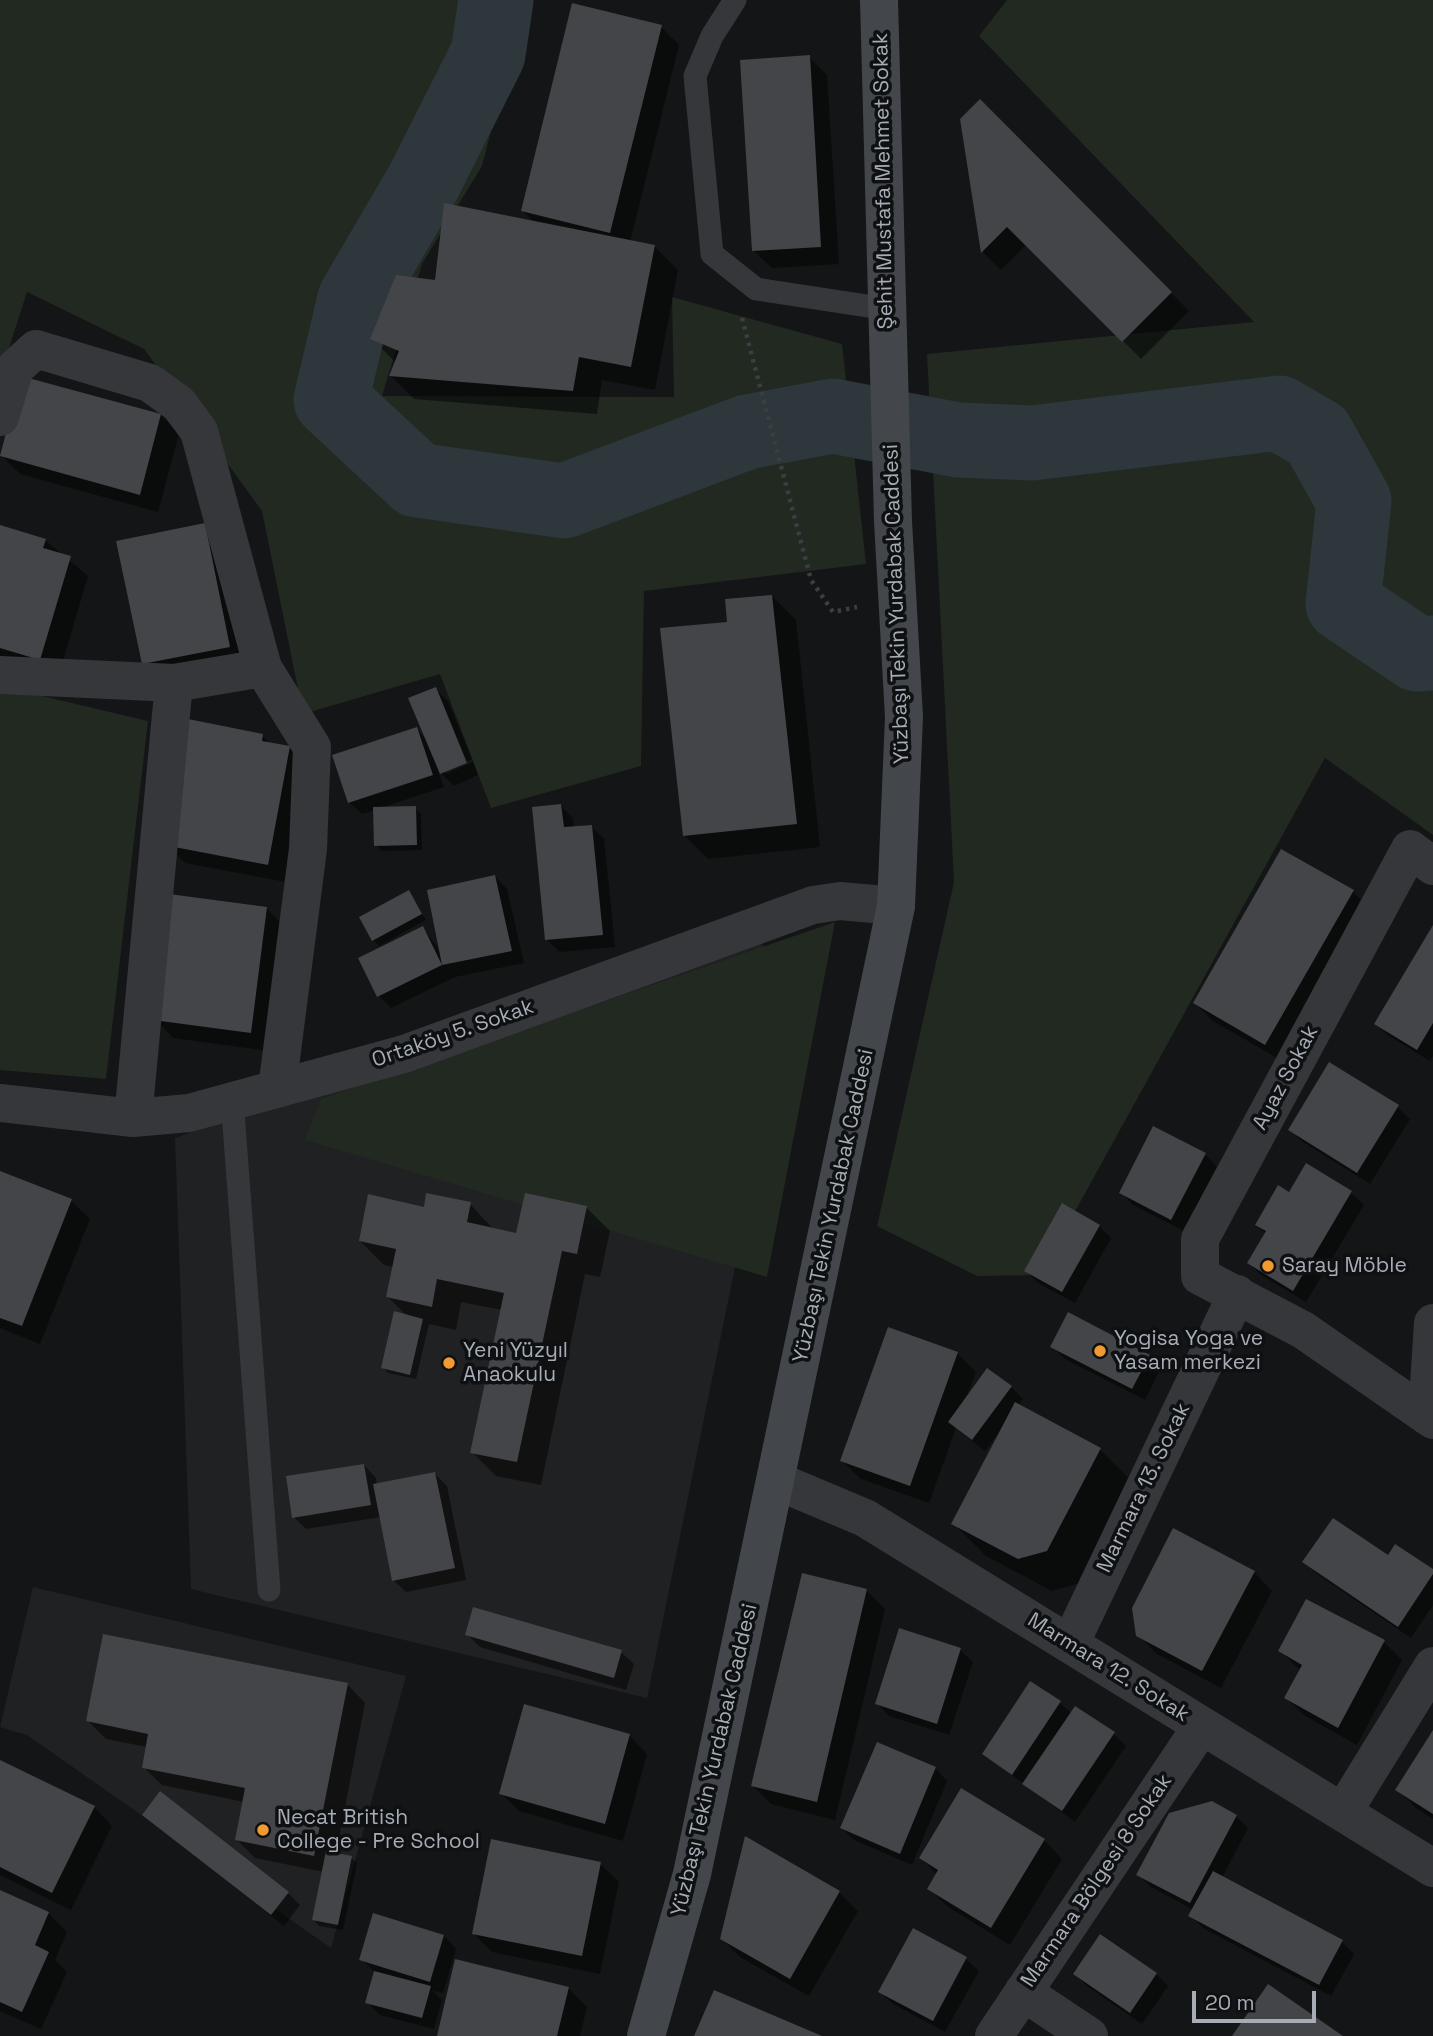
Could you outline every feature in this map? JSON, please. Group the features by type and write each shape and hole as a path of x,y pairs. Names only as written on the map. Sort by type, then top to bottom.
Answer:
{"main road":[{"name":"Şehit Mustafa Mehmet Sokak","path":"879,0 888,362"},
{"name":"Yüzbaşı Tekin Yurdabak Caddesi","path":"646,2036 692,1874 896,905 904,717 893,521 888,362"}],"street":[{"path":"0,417 15,368 36,349 150,383 179,404 199,431 263,668 312,747 308,849 277,1089"},
{"path":"0,675 174,683 263,668"},
{"path":"133,1118 174,683"},
{"name":"Ayaz Sokak","path":"1237,1294 1200,1276 1200,1239 1421,857"},
{"name":"Ortaköy 5. Sokak","path":"0,1103 133,1118 189,1113 232,1099 404,1054 813,905 840,901 896,905"},
{"path":"1237,1294 1303,1330 1430,1418"},
{"name":"Marmara 13. Sokak","path":"1070,1644 1237,1294"},
{"path":"1430,1418 1433,1323"},
{"name":"Marmara 12. Sokak","path":"776,1481 865,1518 1433,1868"},
{"path":"1343,1812 1433,1666"},
{"name":"Marmara Bölgesi 8 Sokak","path":"994,2036 1201,1727"},
{"path":"1023,1992 1088,2036"}],"lane":[{"path":"735,0 712,36 695,76 712,254 756,289 887,309"},
{"path":"232,1099 269,1590"}],"path":[{"path":"741,314 811,580 833,612 898,599"}],"shaded area":[{"path":"0,0 521,0 520,17 482,166 422,264 382,396 674,397 672,297 842,344 866,564 644,591 641,766 491,808 440,674 303,714 262,511 144,349 27,292 0,376"},
{"path":"1007,0 1433,0 1433,835 1325,758 1040,1275 977,1276 877,1226 954,882 927,354 1254,322 979,36"},
{"path":"0,686 148,721 106,1079 0,1070"},
{"path":"835,922 767,1277 305,1140 321,1099"},
{"name":"Yeni Yüzyıl Anaokulu","path":"750,934 795,973 647,1698 191,1589 175,1138"},
{"name":"Necat British College - Pre School","path":"33,1587 406,1676 331,1948 27,1735 0,1727"}],"building":[{"path":"572,3 662,25 610,233 521,211"},
{"path":"810,55 821,247 752,251 740,60"},
{"path":"980,99 1172,292 1122,342 1007,227 981,253 960,119"},
{"path":"444,203 655,245 631,367 579,357 573,391 389,376 399,351 370,339 396,275 435,280"},
{"path":"21,376 161,414 140,495 0,456"},
{"path":"205,523 230,647 142,664 116,541"},
{"path":"0,525 46,539 43,548 71,556 40,660 0,648"},
{"path":"772,595 797,824 683,836 660,628 727,622 725,599"},
{"path":"436,687 467,763 440,774 408,698"},
{"path":"188,719 263,734 262,741 290,746 268,865 164,845"},
{"path":"417,727 433,775 348,803 332,755"},
{"path":"561,804 564,827 592,825 603,935 545,940 532,807"},
{"path":"416,806 417,845 374,846 373,807"},
{"path":"1281,849 1354,890 1265,1045 1193,1003"},
{"path":"495,875 512,951 442,965 427,890"},
{"path":"409,890 422,914 372,941 359,917"},
{"path":"169,894 267,907 251,1033 153,1020"},
{"path":"1433,925 1433,1023 1417,1050 1374,1024"},
{"path":"423,926 442,965 377,997 358,958"},
{"path":"1329,1062 1399,1105 1357,1173 1288,1130"},
{"path":"1153,1126 1206,1153 1171,1220 1119,1193"},
{"path":"1306,1163 1352,1191 1293,1291 1247,1263 1266,1231 1255,1225 1278,1185 1289,1192"},
{"path":"0,1171 72,1199 22,1326 0,1318"},
{"path":"426,1193 471,1202 467,1222 516,1233 525,1193 587,1206 577,1254 562,1251 517,1462 470,1453 504,1293 437,1279 432,1307 386,1297 396,1249 359,1241 368,1194 424,1207"},
{"path":"1062,1203 1100,1225 1062,1292 1024,1271"},
{"path":"394,1311 423,1319 410,1375 381,1368"},
{"name":"Yogisa Yoga ve Yasam merkezi","path":"1068,1312 1150,1355 1132,1389 1050,1347"},
{"path":"888,1327 958,1352 910,1486 840,1461"},
{"path":"987,1368 1012,1386 972,1440 948,1422"},
{"path":"1015,1402 1101,1448 1047,1551 1018,1559 951,1524"},
{"path":"364,1464 371,1505 292,1518 286,1476"},
{"path":"435,1472 455,1568 392,1581 373,1484"},
{"path":"1333,1518 1388,1555 1395,1544 1433,1569 1433,1574 1398,1627 1302,1562"},
{"path":"1173,1528 1255,1571 1202,1671 1136,1636 1132,1608"},
{"path":"802,1573 867,1589 817,1802 751,1786"},
{"path":"1306,1599 1385,1640 1338,1728 1284,1698 1302,1665 1278,1651"},
{"path":"473,1607 622,1650 614,1678 465,1635"},
{"path":"899,1628 961,1648 937,1724 875,1704"},
{"path":"103,1634 348,1683 314,1856 235,1840 245,1788 142,1768 148,1734 86,1721"},
{"path":"1030,1681 1061,1701 1012,1775 982,1754"},
{"path":"524,1704 630,1734 605,1824 499,1794"},
{"path":"1075,1706 1115,1732 1062,1811 1022,1784"},
{"path":"1433,1730 1433,1814 1395,1790"},
{"path":"877,1742 936,1767 900,1854 840,1828"},
{"path":"0,1760 95,1806 52,1893 0,1867"},
{"path":"961,1788 1045,1839 991,1928 927,1889 938,1870 919,1858"},
{"path":"160,1791 289,1892 271,1915 142,1815"},
{"path":"1212,1801 1237,1815 1190,1903 1136,1875 1169,1813"},
{"path":"745,1836 840,1891 790,1979 720,1939"},
{"path":"491,1839 601,1862 582,1956 472,1934"},
{"path":"326,1851 352,1856 338,1925 312,1920"},
{"path":"1213,1871 1343,1940 1319,1985 1188,1916"},
{"path":"0,1890 49,1912 35,1945 49,1952 22,2012 0,2002"},
{"path":"373,1913 444,1935 430,1982 359,1960"},
{"path":"913,1928 967,1957 933,2021 878,1992"},
{"path":"1100,1934 1157,1973 1130,2013 1073,1974"},
{"path":"455,1959 569,1987 557,2036 437,2036"},
{"path":"374,1971 431,1986 422,2018 365,2003"},
{"path":"1268,1984 1343,2036 1232,2036"},
{"path":"714,1990 822,2036 694,2036"}],"waterway":[{"path":"496,0 488,54 424,181 355,299 331,400 417,480 564,501 747,432 833,416 958,440 1032,443 1279,413 1317,435 1354,501 1343,604 1417,654 1433,653"}],"place":[{"name":"Saray Möble","path":"1268,1266"},
{"name":"Yogisa Yoga ve Yasam merkezi","path":"1100,1351"},
{"name":"Yeni Yüzyıl Anaokulu","path":"449,1363"},
{"name":"Necat British College - Pre School","path":"263,1830"}]}
